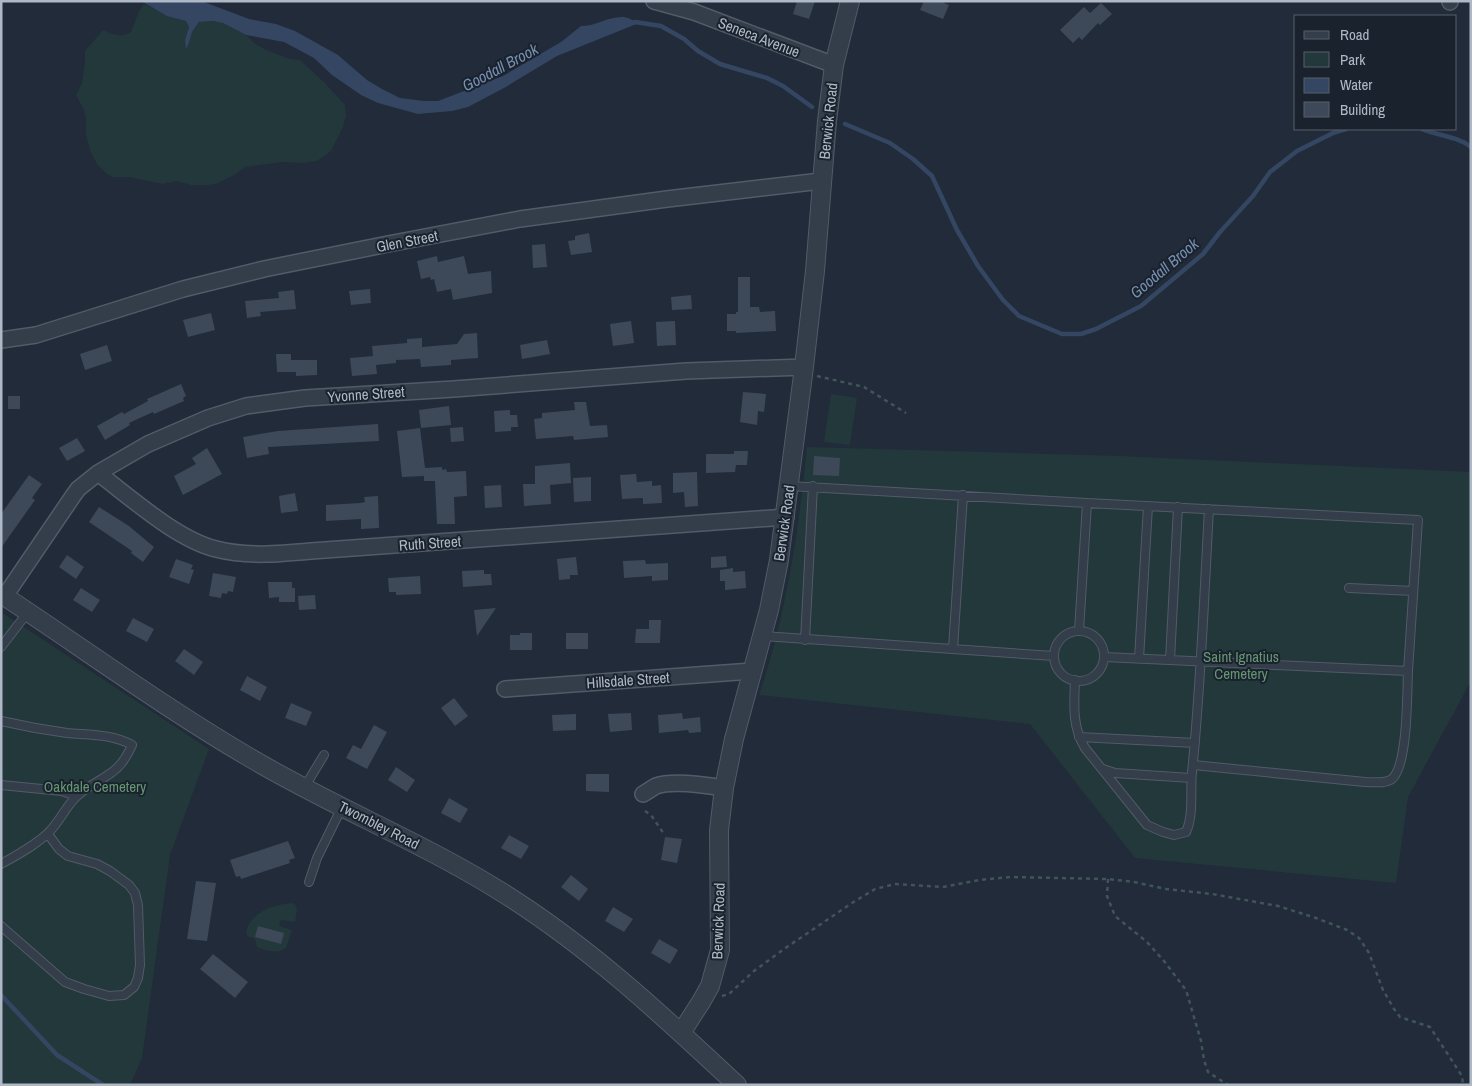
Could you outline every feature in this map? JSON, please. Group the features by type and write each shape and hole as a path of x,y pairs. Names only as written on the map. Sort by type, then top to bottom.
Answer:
{"street":[{"name":"Seneca Avenue","path":"654,1 694,12 834,65"},
{"name":"Berwick Road","path":"681,1033 713,979 720,950 719,838 724,788 734,739 775,582 786,517 815,271 827,121 834,65 850,1"},
{"name":"Glen Street","path":"1,340 36,335 201,285 283,265 388,244 520,219 822,181"},
{"name":"Yvonne Street","path":"3,595 78,489 98,473 148,444 231,409 260,403 305,398 686,371 804,371"},
{"name":"Ruth Street","path":"98,473 172,528 214,548 246,554 281,554 786,517"},
{"name":"Twombley Road","path":"3,595 258,763 439,855 510,897 602,964 737,1085"},
{"name":"Hillsdale Street","path":"505,689 752,671"},
{"path":"643,794 658,785 665,784 697,784 724,788"}],"lane":[{"path":"789,486 1418,520 1402,755 1394,776 1389,781 1365,782 1193,765"},
{"path":"805,640 813,486"},
{"path":"953,649 963,496"},
{"path":"1078,631 1086,503"},
{"path":"1139,658 1148,506"},
{"path":"1170,660 1178,507"},
{"path":"1074,680 1075,721 1079,737 1099,767 1147,825 1174,835 1186,832 1188,828 1195,743 1209,509"},
{"path":"1349,588 1413,591"},
{"path":"1,648 28,612"},
{"path":"1078,631 1087,632 1096,638 1101,644 1104,657 1096,674 1087,679 1074,680 1064,677 1059,672 1054,656 1055,649 1066,634 1078,631"},
{"path":"762,636 1054,656"},
{"path":"1104,657 1408,672"},
{"path":"1,721 19,726 117,737 132,745 128,756 117,769 76,796 58,823 48,834 1,864"},
{"path":"1079,737 1195,743"},
{"path":"304,788 324,755"},
{"path":"1099,767 1115,773 1192,778"},
{"path":"1,785 62,791 76,796"},
{"path":"310,882 316,858 342,807"},
{"path":"1,926 65,982 84,989 114,996 124,995 136,983 140,965 138,905 135,893 129,885 110,871 97,864 68,856 48,834"}],"path":[{"path":"804,371 864,387 906,413"},
{"path":"646,811 664,834"},
{"path":"701,1002 729,994 754,971 784,949 874,889 895,884 943,888 979,880 1010,877 1108,879 1278,906 1347,930 1359,938 1369,953 1383,990 1394,1009 1400,1017 1418,1022 1430,1028 1438,1037 1462,1076 1462,1085"},
{"path":"1108,879 1107,896 1115,916 1147,942 1186,990 1208,1072 1228,1085"}],"green space":[{"path":"144,4 167,15 186,21 189,27 185,40 186,48 192,32 199,22 213,21 223,23 246,35 254,43 266,50 290,59 300,60 345,105 346,116 343,127 331,151 317,161 304,163 283,162 245,167 216,184 207,185 191,185 176,181 163,184 128,177 113,177 107,174 97,164 90,150 86,135 84,110 76,95 82,83 85,51 103,30 117,35 131,32 139,11"},
{"path":"831,394 857,398 850,445 824,442"},
{"name":"Saint Ignatius Cemetery","path":"807,447 1120,456 1471,472 1471,681 1408,797 1396,883 1135,858 1030,724 759,695 784,604 800,510"},
{"name":"Oakdale Cemetery","path":"1,612 209,749 170,855 142,1058 130,1085 1,1085"},
{"path":"295,904 297,910 295,922 281,920 279,926 292,930 286,948 280,951 272,951 257,947 255,939 246,934 252,920 270,908"}],"water":[{"path":"141,1 204,2 249,19 276,24 295,31 338,55 367,80 382,89 400,98 424,101 438,101 503,76 561,42 581,26 618,17 626,17 639,23 557,56 468,107 452,111 418,114 378,103 361,95 332,75 314,58 284,42 246,35 223,23 213,21 199,22 192,32 186,49 185,40 189,27 186,21 167,16"}],"building":[{"path":"797,1 815,1 809,19 793,14"},
{"path":"924,1 940,1 949,5 943,19 920,10"},
{"path":"1101,3 1112,14 1100,25 1098,23 1082,40 1079,37 1073,43 1060,30 1084,7 1090,13"},
{"path":"589,233 592,252 571,255 568,241 575,240 575,236"},
{"path":"545,244 547,267 533,268 532,245"},
{"path":"437,256 438,262 464,256 468,274 491,271 492,293 453,300 451,289 437,292 434,279 431,280 430,277 421,279 417,261"},
{"path":"738,277 750,277 750,307 759,307 760,312 775,311 776,331 736,333 736,331 727,331 727,314 736,314 738,312"},
{"path":"370,289 371,303 351,305 349,291"},
{"path":"294,290 296,309 260,312 261,316 247,318 245,301 279,298 278,292"},
{"path":"691,295 692,309 672,310 671,297"},
{"path":"211,313 215,330 188,337 183,320"},
{"path":"631,321 634,343 613,346 610,324"},
{"path":"675,321 676,345 657,346 656,322"},
{"path":"477,333 478,358 451,360 451,365 421,367 420,359 396,360 396,363 376,365 377,374 352,376 350,358 373,356 372,346 407,343 407,339 422,338 422,347 457,344 464,334"},
{"path":"547,340 550,354 522,359 520,345"},
{"path":"107,345 112,361 85,370 80,354"},
{"path":"276,354 291,354 291,360 317,360 317,375 296,376 296,372 277,372"},
{"path":"181,384 186,396 183,398 184,401 129,423 130,425 105,440 97,426 122,412 124,414 148,401 147,399"},
{"path":"743,392 766,394 764,412 758,411 757,425 740,422"},
{"path":"8,396 20,396 20,409 8,409"},
{"path":"574,402 586,402 590,426 607,425 608,437 574,440 573,436 536,439 534,419 542,418 542,413 575,410"},
{"path":"449,406 451,425 421,428 419,410"},
{"path":"510,410 510,415 517,415 518,427 511,427 511,431 495,432 494,411"},
{"path":"378,424 379,441 268,447 269,454 247,458 243,437 278,431"},
{"path":"463,427 464,441 451,442 450,428"},
{"path":"420,428 425,468 442,467 442,470 446,469 447,472 466,471 467,496 454,497 455,524 437,524 435,481 424,481 424,476 402,477 397,431"},
{"path":"77,438 85,451 67,461 59,448"},
{"path":"207,448 222,474 183,495 174,476 196,464 192,458"},
{"path":"734,451 748,451 747,465 736,465 735,472 706,473 706,454 734,454"},
{"path":"814,456 840,458 839,476 813,475"},
{"path":"570,463 571,483 550,485 551,504 524,506 523,484 535,484 535,466"},
{"path":"697,472 698,506 685,507 684,492 673,493 673,473"},
{"path":"636,474 637,482 652,481 652,486 661,485 662,503 643,504 643,498 622,499 620,475"},
{"path":"29,475 42,484 32,498 35,500 1,548 1,514"},
{"path":"591,477 591,501 574,502 573,478"},
{"path":"501,485 502,507 485,508 484,486"},
{"path":"295,493 298,511 281,513 279,496"},
{"path":"378,496 379,528 361,529 361,519 326,521 326,505 360,503 365,502 364,497"},
{"path":"99,507 129,526 154,547 143,562 131,553 132,551 89,522"},
{"path":"67,555 84,567 76,579 59,567"},
{"path":"726,556 727,567 711,568 711,557"},
{"path":"576,557 578,575 570,575 570,579 559,580 557,559"},
{"path":"176,559 193,565 191,569 194,570 189,584 169,577"},
{"path":"645,560 646,564 668,563 668,580 652,581 652,576 624,578 623,561"},
{"path":"733,568 733,572 745,571 746,588 725,590 725,581 720,581 720,570"},
{"path":"484,570 484,574 491,574 492,585 463,587 462,571"},
{"path":"213,573 236,577 233,592 222,593 221,598 209,596"},
{"path":"420,576 421,594 396,595 396,592 389,592 388,578"},
{"path":"268,582 292,582 292,588 295,588 295,602 279,602 279,597 269,598"},
{"path":"81,588 100,600 92,612 73,600"},
{"path":"315,595 316,609 299,610 298,596"},
{"path":"496,608 477,636 474,610"},
{"path":"133,618 154,629 147,642 126,631"},
{"path":"649,620 661,620 660,643 635,643 636,629 649,629"},
{"path":"520,633 532,633 532,650 510,650 510,635 520,635"},
{"path":"566,633 588,633 588,649 566,649"},
{"path":"184,649 203,662 194,675 175,661"},
{"path":"247,676 267,687 260,701 240,690"},
{"path":"454,698 468,716 455,726 441,708"},
{"path":"291,703 312,712 306,726 285,718"},
{"path":"631,713 632,730 610,732 608,714"},
{"path":"682,713 683,719 700,717 701,732 689,733 688,730 659,733 658,715"},
{"path":"576,714 576,730 553,731 552,715"},
{"path":"374,725 387,732 367,769 346,758 353,745 361,749"},
{"path":"396,767 415,780 407,792 388,780"},
{"path":"586,774 609,774 609,792 586,791"},
{"path":"449,798 468,809 460,823 441,813"},
{"path":"509,835 529,846 521,859 501,848"},
{"path":"665,837 682,839 677,863 661,860"},
{"path":"288,841 295,858 289,860 290,863 241,879 240,876 236,877 230,860"},
{"path":"571,875 588,889 579,901 561,887"},
{"path":"196,881 216,883 207,941 187,939"},
{"path":"613,907 633,919 624,932 605,921"},
{"path":"258,926 284,933 281,944 255,937"},
{"path":"659,939 678,950 670,964 651,953"},
{"path":"213,954 248,982 235,998 200,969"}],"waterway":[{"name":"Goodall Brook","path":"635,22 661,26 684,39 698,51 720,64 767,78 783,86 812,107"},
{"name":"Goodall Brook","path":"845,124 890,143 913,159 932,176 957,230 978,266 1003,300 1019,316 1062,334 1081,334 1096,329 1141,306 1203,254 1253,196 1270,172 1297,151 1343,130"},
{"name":"Goodall Brook","path":"1425,130 1454,138 1471,147"},
{"path":"1,995 57,1055 103,1085"}]}
